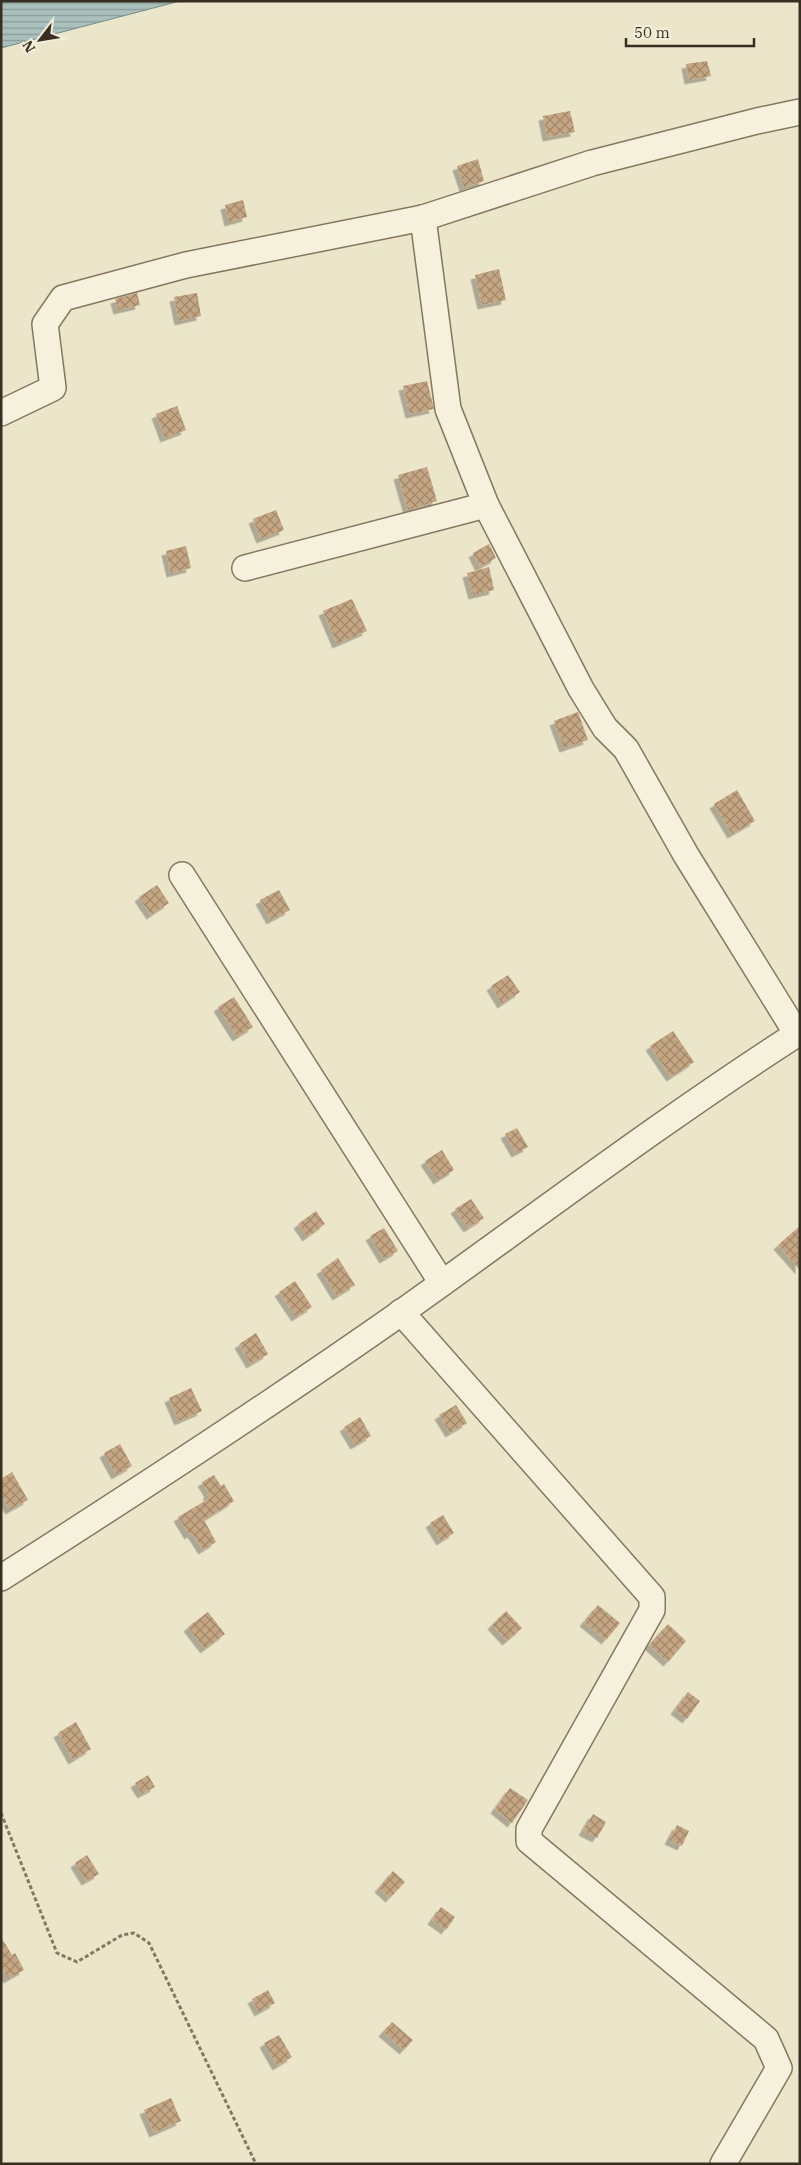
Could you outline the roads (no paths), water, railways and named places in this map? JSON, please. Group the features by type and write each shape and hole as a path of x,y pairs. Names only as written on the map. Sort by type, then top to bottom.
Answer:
{"street":[{"path":"1,413 53,388 46,324 63,298 186,265 423,218 592,163 800,112"},
{"path":"1,1578 207,1446 401,1312 733,1075 798,1033 686,855 626,749 605,728 586,697 486,505 448,409 423,218"},
{"path":"245,568 486,505"},
{"path":"182,875 442,1282"},
{"path":"401,1312 652,1597 652,1610 529,1829 529,1841 766,2039 779,2068 723,2164"}],"water":[{"path":"1,1 180,1 1,48"}]}
